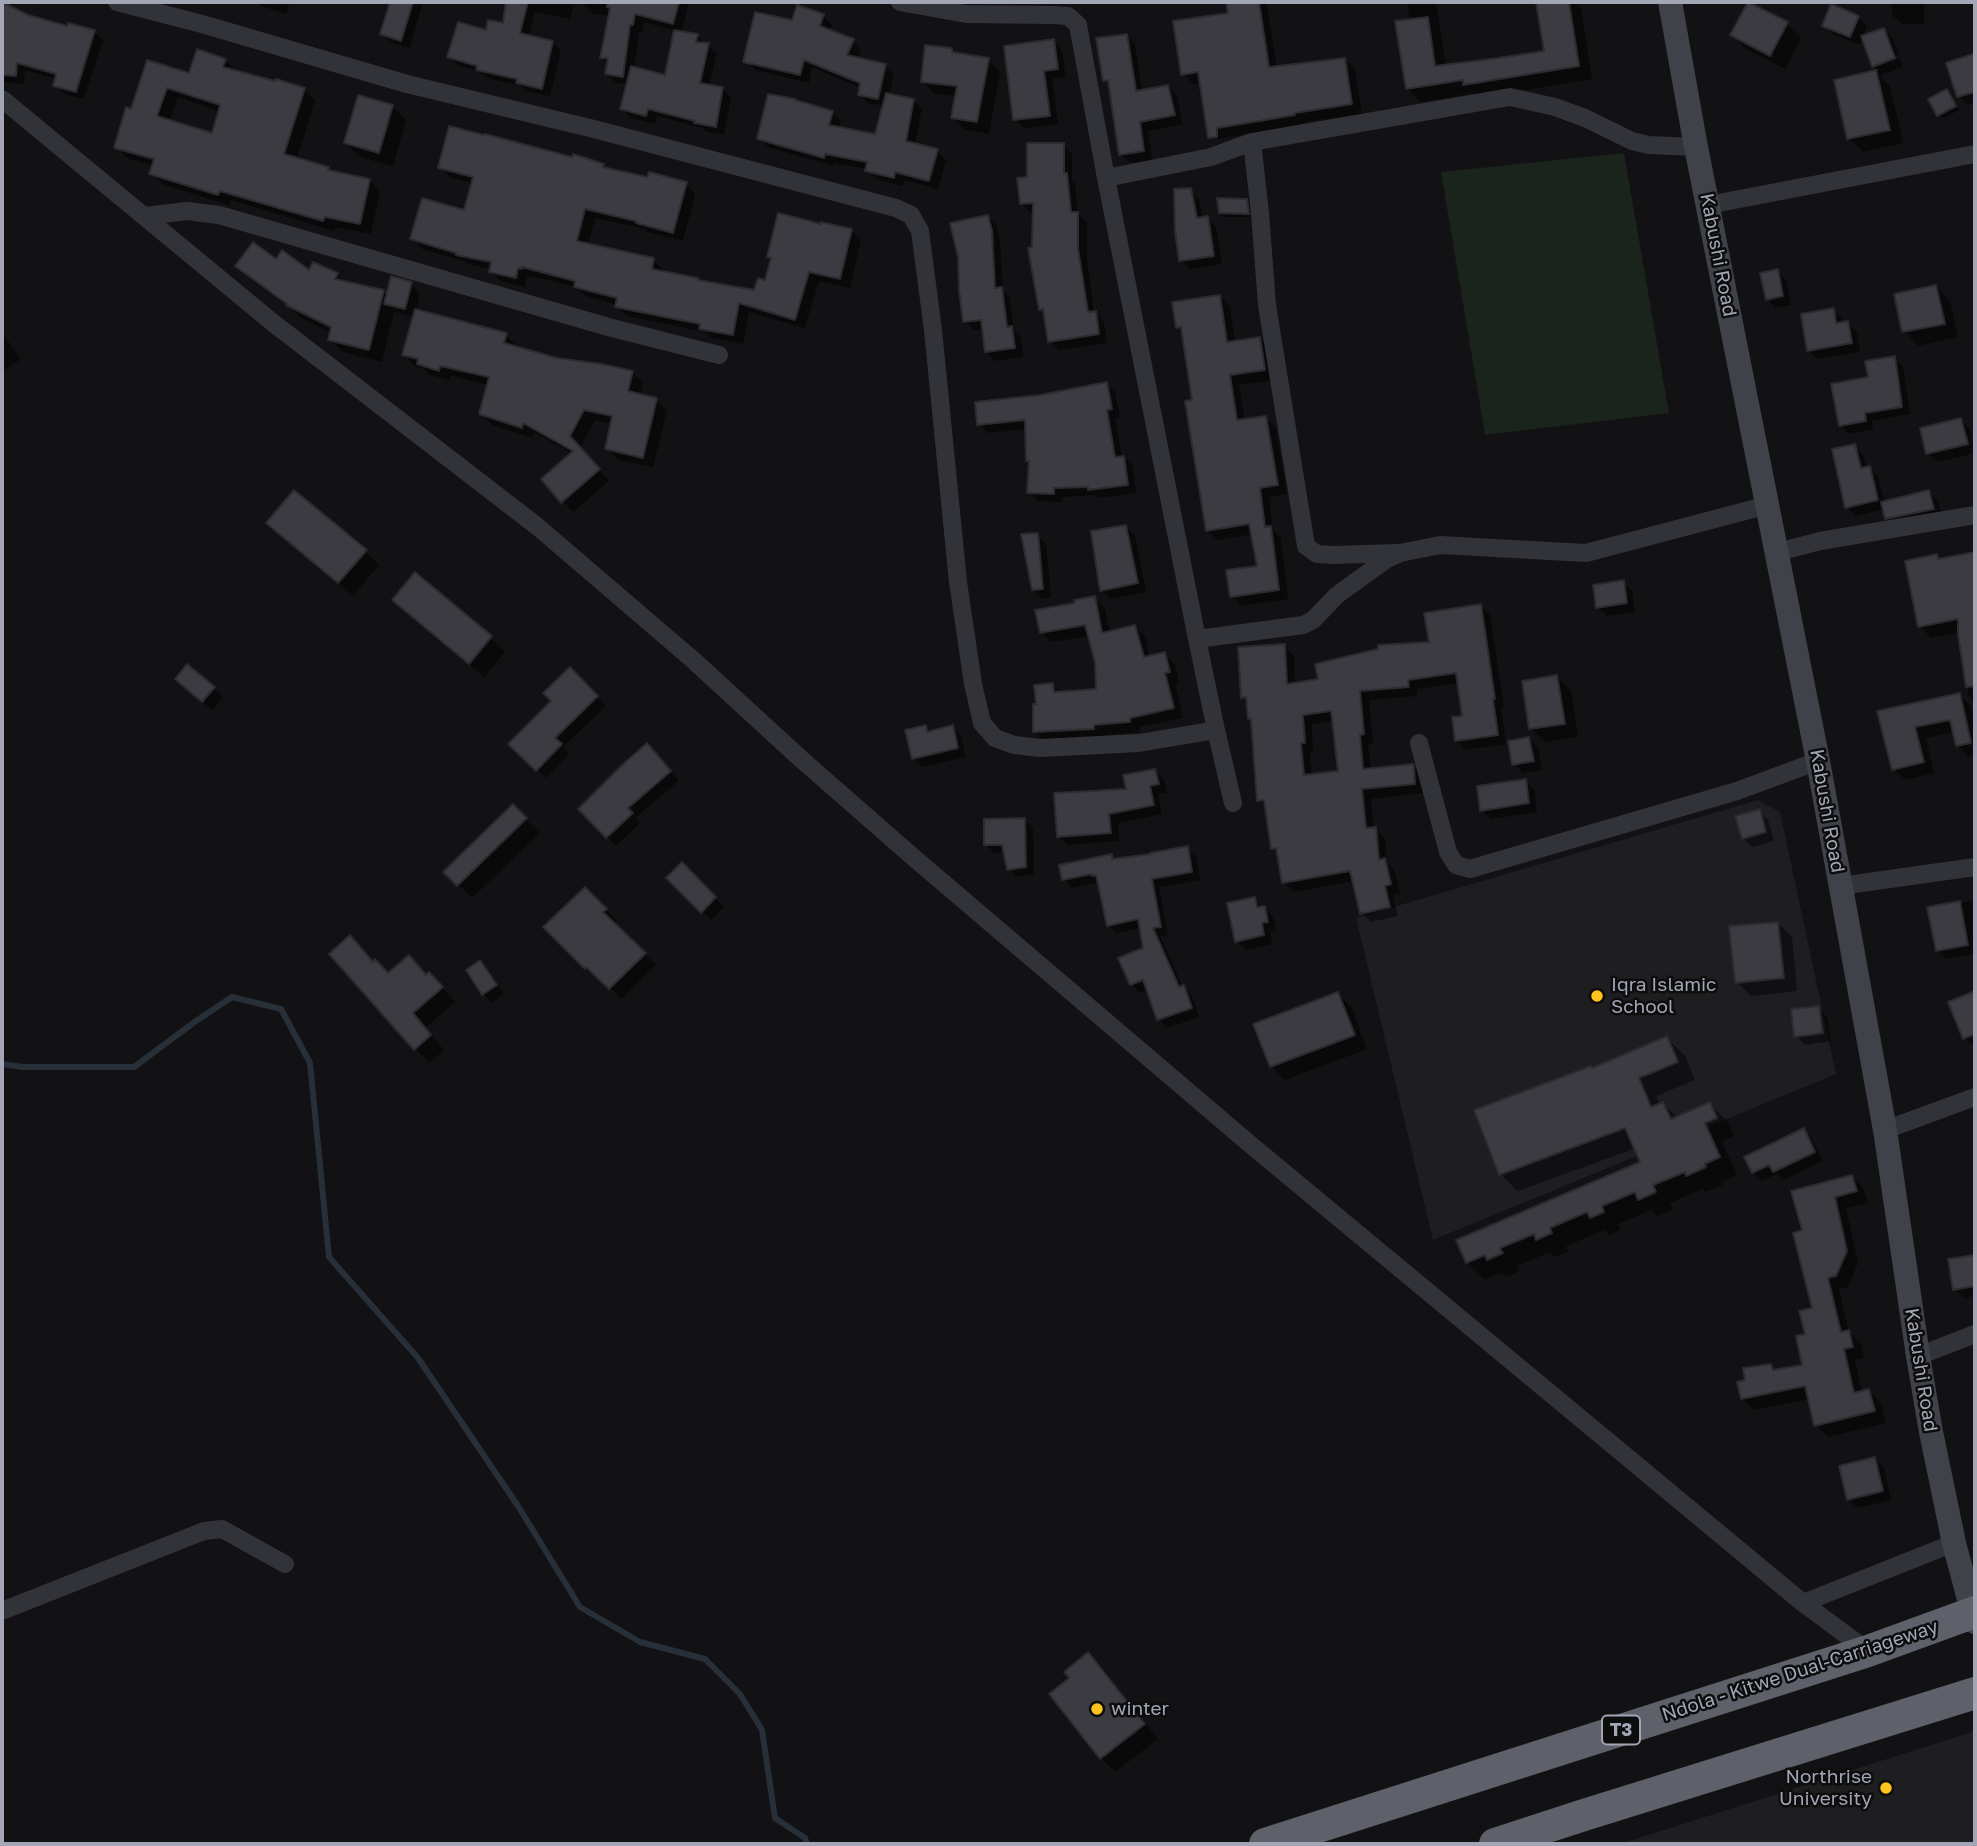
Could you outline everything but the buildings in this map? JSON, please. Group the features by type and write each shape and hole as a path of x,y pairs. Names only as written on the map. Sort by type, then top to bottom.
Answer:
{"highway":[{"name":"Ndola - Kitwe Dual-Carriageway","path":"1265,1844 1974,1615"},
{"path":"1495,1844 1975,1693"}],"main road":[{"name":"Kabushi Road","path":"1670,2 1696,147 1818,761 1885,1130 1918,1356 1954,1543 1974,1615"}],"street":[{"path":"117,2 407,84 594,129 895,208 911,215 920,231 922,243 958,582 982,723 995,738 1014,745 1041,748 1139,743 1216,730"},
{"path":"900,2 966,14 1068,16 1078,25 1197,639 1233,803"},
{"path":"1106,178 1211,157 1252,142 1510,97 1555,107 1632,141 1649,145 1696,147"},
{"path":"2,99 272,322 538,527 692,659 801,760 1093,1011 1803,1603 1868,1650"},
{"path":"1252,142 1267,305 1306,546 1317,554 1400,553 1440,545 1586,554 1768,505"},
{"path":"1708,205 1975,154"},
{"path":"145,216 187,211 219,215 612,328 719,355"},
{"path":"1778,552 1820,541 1975,515"},
{"path":"1197,639 1303,625 1313,620 1337,595 1387,559 1400,553"},
{"path":"1419,743 1448,852 1456,865 1470,869 1737,791 1818,761"},
{"path":"1840,886 1975,867"},
{"path":"1885,1130 1975,1097"},
{"path":"1918,1356 1975,1335"},
{"path":"2,1611 204,1531 222,1529 285,1564"},
{"path":"1803,1603 1954,1543"}],"shaded area":[{"path":"1624,153 1669,413 1485,435 1441,172"},
{"name":"Iqra Islamic School","path":"1758,800 1780,812 1836,1074 1433,1240 1356,918"},
{"name":"Northrise University","path":"1975,1731 1975,1844 1620,1844"}],"waterway":[{"path":"2,1064 23,1067 134,1067 232,997 281,1009 310,1063 329,1257 418,1358 518,1506 580,1607 640,1642 705,1659 740,1694 762,1730 775,1818 805,1838 807,1844"}],"place":[{"name":"Iqra Islamic School","path":"1597,996"},
{"name":"winter","path":"1097,1709"},
{"name":"Northrise University","path":"1886,1788"}]}
